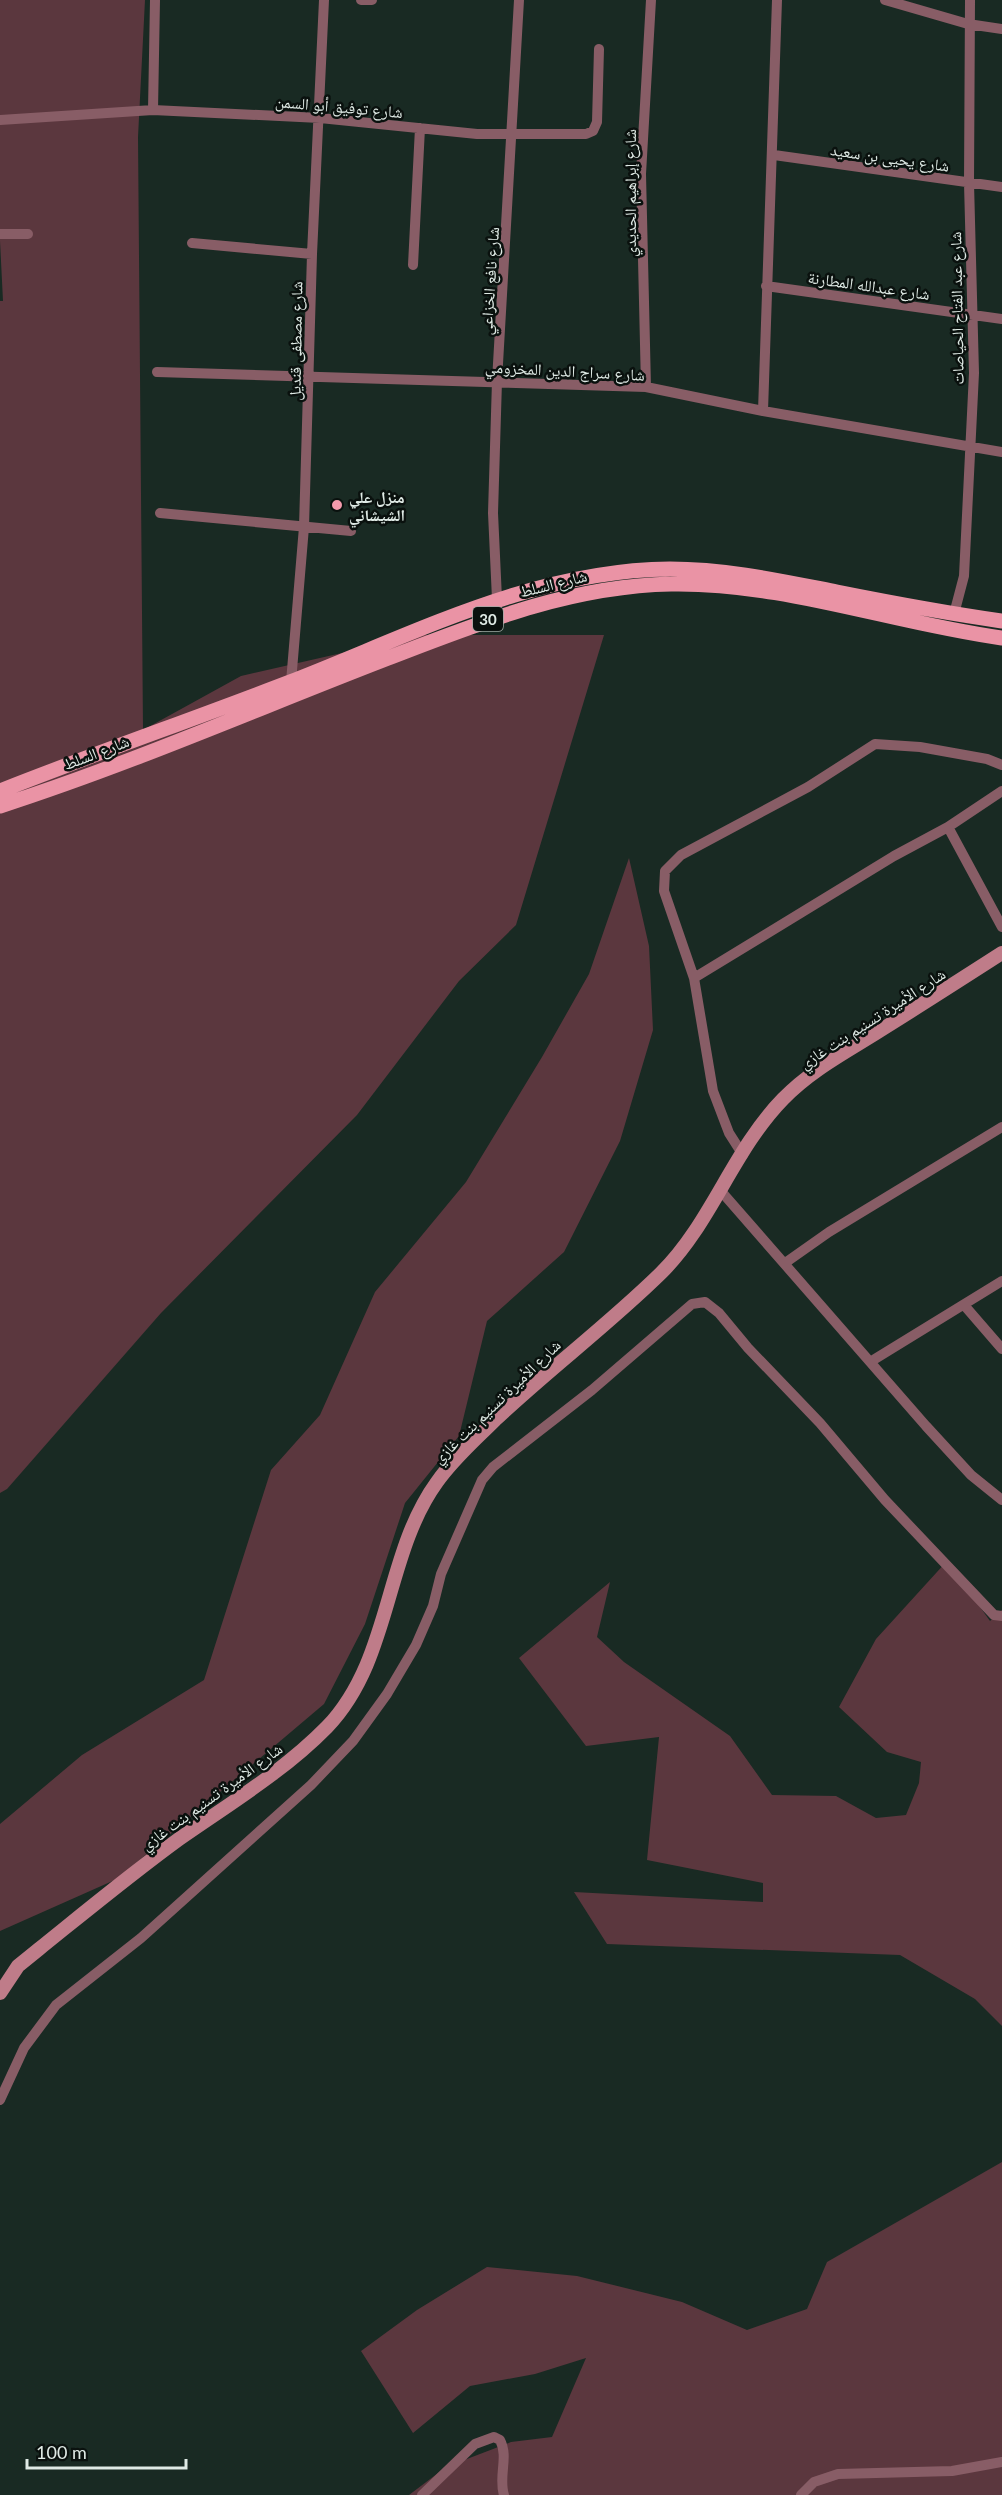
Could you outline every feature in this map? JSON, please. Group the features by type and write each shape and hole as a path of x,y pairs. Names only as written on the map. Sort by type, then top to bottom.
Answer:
{"main road":[{"name":"شارع السلط","path":"0,791 291,681 497,599 561,580 612,572 705,570 764,577 954,614 1002,621"},
{"name":"شارع السلط","path":"0,806 488,620 584,592 626,586 722,586 812,601 997,639"},
{"name":"شارع الأميرة تسنيم بنت غازي","path":"0,1993 18,1966 175,1842 278,1769 328,1725 366,1668 382,1625 399,1563 427,1497 436,1483 461,1453 536,1382 660,1274 689,1238 782,1100 820,1068 1002,953"}],"street":[{"path":"153,110 155,0"},
{"name":"شارع مصطفى قنديل","path":"291,681 304,527 312,254 324,0"},
{"path":"362,0 372,0"},
{"name":"شارع نافع الخزاعي","path":"497,599 493,513 497,381 514,136 519,0"},
{"name":"شارع إبراهيم الحديدي","path":"646,387 641,174 651,0"},
{"path":"763,411 766,286 774,155 777,0"},
{"path":"885,0 968,24 1002,29"},
{"name":"شارع عبد الفتاح الحياصات","path":"954,614 964,576 971,447 972,315 968,24 970,0"},
{"name":"شارع توفيق أبو السمن","path":"0,120 153,110 320,118 514,136 586,134 593,131 597,122 600,49"},
{"path":"413,265 420,128"},
{"name":"شارع يحيى بن سعيد","path":"774,155 1002,187"},
{"path":"0,234 28,234"},
{"path":"192,243 312,254"},
{"name":"شارع عبدالله المطارنة","path":"766,286 1002,319"},
{"name":"شارع سراج الدين المخزومي","path":"157,372 646,387 763,411 1002,452"},
{"path":"160,513 351,531"},
{"path":"743,1155 729,1133 713,1091 694,978 664,891 665,871 681,855 808,787 875,744 920,747 987,759 1002,765"},
{"path":"694,978 894,856 948,827 1002,791"},
{"path":"948,827 1002,927"},
{"path":"785,1263 829,1232 1002,1127"},
{"path":"720,1190 971,1475 1002,1500"},
{"path":"870,1362 1002,1281"},
{"path":"0,2100 24,2048 56,2005 141,1938 311,1785 353,1741 387,1694 416,1645 433,1606 441,1574 482,1480 493,1467 592,1390 692,1304 705,1302 719,1313 748,1348 820,1423 915,1533 994,1615 1002,1616"},
{"path":"964,1305 1002,1350"},
{"path":"423,2495 475,2444 494,2437 500,2440 504,2452 501,2474 504,2495"},
{"path":"801,2495 814,2482 838,2474 952,2471 1002,2462"}],"shaded area":[{"path":"0,0 145,0 138,137 143,730 241,676 421,635 604,635 516,925 459,981 357,1115 161,1313 7,1489 0,1493 0,301 3,301 0,241"},
{"path":"629,858 649,946 653,1030 620,1141 564,1252 487,1321 459,1436 405,1503 365,1624 324,1704 117,1879 0,1931 0,1824 82,1755 204,1680 271,1470 320,1415 375,1292 466,1182 542,1057 589,974"},
{"path":"947,1561 990,1621 1002,1610 1002,2026 975,1999 900,1955 607,1944 574,1892 763,1902 763,1883 647,1860 659,1737 586,1746 519,1658 610,1582 597,1637 624,1662 730,1736 772,1795 836,1796 876,1818 906,1815 919,1783 921,1762 887,1752 839,1707 876,1639"},
{"path":"1002,2162 1002,2495 409,2495 446,2467 511,2442 552,2437 586,2358 535,2374 470,2386 413,2433 361,2351 417,2310 487,2267 577,2276 682,2302 747,2330 807,2309 827,2262"}],"place":[{"name":"منزل علي الشيشاني","path":"337,505"}]}
